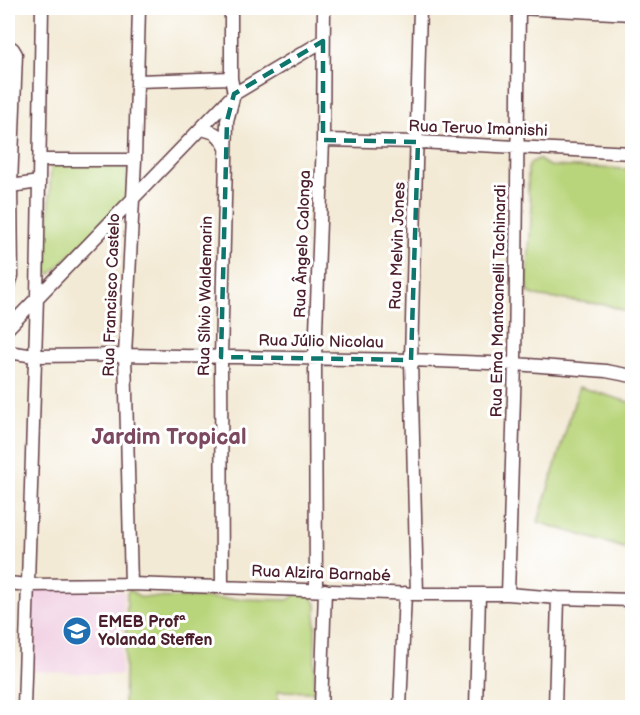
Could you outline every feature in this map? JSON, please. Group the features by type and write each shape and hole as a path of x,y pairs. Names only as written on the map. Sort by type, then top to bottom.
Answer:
{"street":[{"path":"24,708 35,356 42,8"},
{"name":"Rua Francisco Castelo","path":"131,584 125,355 135,160 139,8"},
{"name":"Rua Sílvio Waldemarin","path":"222,587 221,357 227,121 234,94 231,78 231,8"},
{"name":"Rua Ângelo Calonga","path":"321,708 321,590 315,358 323,140 324,8"},
{"name":"Rua Melvin Jones","path":"400,708 411,594 411,360 420,8"},
{"path":"519,8 633,14"},
{"name":"Rua Ema Mantoanelli Tachinardi","path":"508,594 515,364 519,8"},
{"path":"8,328 234,94 322,41"},
{"path":"8,46 16,54 11,186 12,276 8,288"},
{"path":"137,81 231,78"},
{"path":"200,129 212,131 220,136 226,149"},
{"name":"Rua Teruo Imanishi","path":"323,140 418,142 633,153"},
{"path":"39,160 135,160"},
{"path":"11,186 39,182"},
{"path":"106,227 125,231 130,239"},
{"name":"Rua Júlio Nicolau","path":"8,352 35,356 125,355 411,360 515,364 606,371 633,376"},
{"name":"Rua Alzira Barnabé","path":"8,583 28,585 131,584 411,594 508,594 633,600"},
{"path":"476,708 479,595"},
{"path":"555,708 558,598"}],"highlighted area":[{"path":"323,41 323,140 418,142 411,360 221,357 227,121 234,94"}],"shaded area":[{"name":"EMEB Profª Yolanda Steffen","path":"34,588 124,591 121,675 29,671"}],"green space":[{"path":"538,159 549,166 626,169 632,163 632,313 607,305 540,297 529,293 527,280 532,205 528,191 528,169 530,163"},
{"path":"51,164 118,165 125,168 129,172 129,198 49,274 47,270"},
{"path":"579,387 632,403 631,550 538,522"},
{"path":"130,589 139,597 288,600 298,593 311,596 316,604 314,692 278,691 277,707 124,708 127,593"}],"place":[{"name":"EMEB Profª Yolanda Steffen","path":"77,631"}],"district":[{"name":"Jardim Tropical","path":"169,437"}]}
